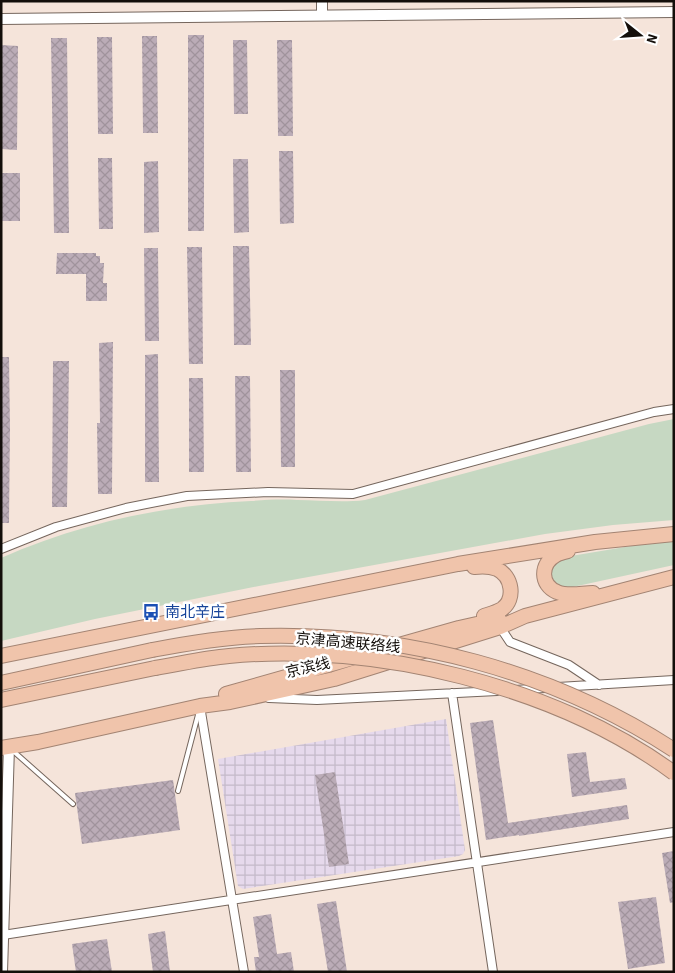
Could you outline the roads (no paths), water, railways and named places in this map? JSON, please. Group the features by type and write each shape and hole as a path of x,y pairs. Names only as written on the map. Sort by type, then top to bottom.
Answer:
{"highway":[{"path":"1,656 506,556 629,538 674,534"},
{"path":"624,590 565,594 550,588 545,581 544,574 545,567 557,554 629,538"},
{"path":"413,573 433,574 487,567 496,568 508,579 511,587 508,602 503,608 432,636"},
{"name":"京滨线","path":"5,748 334,679 500,627 525,616 674,577"},
{"path":"200,706 226,694 432,636 501,619 525,616"},
{"name":"京津高速联络线","path":"1,683 152,650 221,639 274,636 352,639 416,647 492,667 568,693 620,719 674,750"},
{"name":"京津高速联络线","path":"1,700 205,659 269,654 335,656 429,669 529,698 555,708 617,738 674,773"}],"street":[{"path":"322,1 322,15"},
{"path":"1,19 674,12"},
{"path":"1,549 56,526 126,508 187,496 268,492 353,494 645,414 674,409"},
{"path":"500,627 510,642 570,665 599,685"},
{"path":"252,697 317,700 452,694 674,680"},
{"path":"452,694 493,972"},
{"path":"200,706 244,972"},
{"path":"2,972 5,748"},
{"path":"3,935 674,832"}],"lane":[{"path":"178,791 200,706"},
{"path":"5,748 73,804"}],"place":[{"name":"南北辛庄","path":"151,612"}]}
